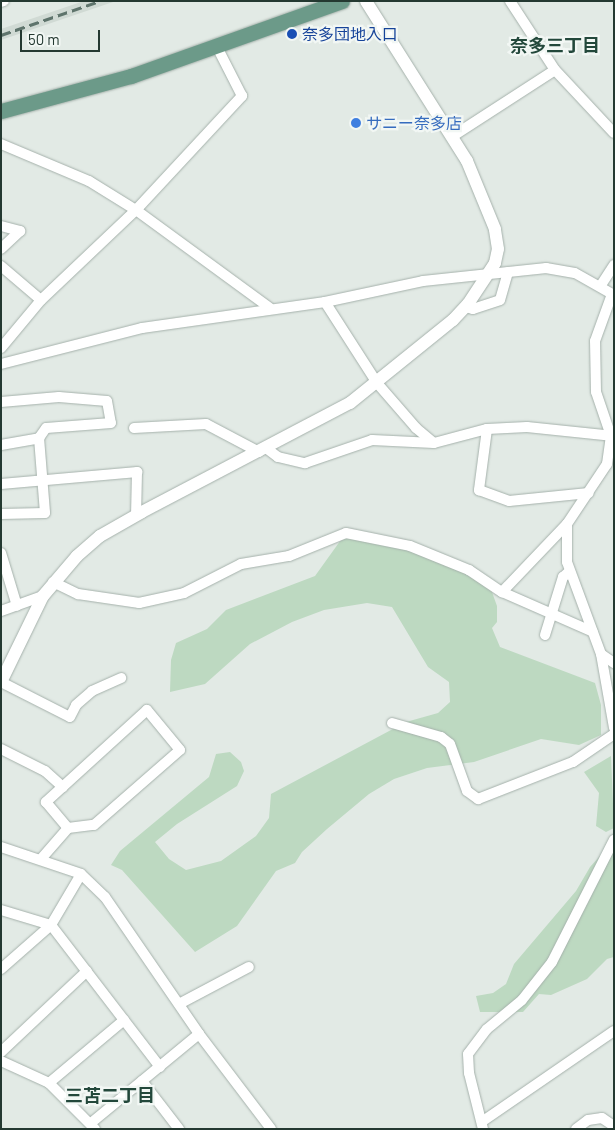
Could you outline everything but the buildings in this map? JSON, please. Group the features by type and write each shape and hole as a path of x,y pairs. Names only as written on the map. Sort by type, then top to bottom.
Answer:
{"main road":[{"path":"1,111 114,81 217,47 342,1"}],"street":[{"path":"121,678 92,691 76,705 70,717 1,682 43,596 77,556 100,536 350,402 377,382 465,307 489,274 498,249 495,229 453,136 366,1"},
{"path":"510,1 555,70 614,133"},
{"path":"1,348 42,300 136,210 242,96 217,47"},
{"path":"453,136 555,70"},
{"path":"1,144 89,181 136,210 270,308"},
{"path":"1,226 20,231 1,249"},
{"path":"601,285 614,265"},
{"path":"1,266 42,300"},
{"path":"1,364 142,328 235,316 270,308 325,302 423,280 546,268 575,274 601,285 613,295 594,341 596,392 613,436 611,461 567,524 502,592"},
{"path":"465,307 473,309 500,300 508,272"},
{"path":"325,302 377,382 416,428 434,443"},
{"path":"1,402 58,397 108,401 111,423 46,428 39,438 45,513 1,514"},
{"path":"134,428 206,424 278,457 305,463 372,440 434,443 487,429 527,427 613,436"},
{"path":"487,429 479,490 509,501 589,493"},
{"path":"1,445 39,438"},
{"path":"1,484 42,482 137,472 136,516"},
{"path":"567,524 570,571 601,654 614,728"},
{"path":"53,582 78,594 139,603 184,593 241,564 289,556 346,533 410,546 468,570 502,592 593,632"},
{"path":"1,553 16,606"},
{"path":"545,635 550,612 563,577 570,571"},
{"path":"1,611 43,596"},
{"path":"601,654 614,663"},
{"path":"41,859 68,828 94,825 180,750 147,710 46,802 68,828"},
{"path":"392,723 441,738 450,744 467,791 478,798 573,762 614,734"},
{"path":"1,749 45,770 63,786"},
{"path":"614,840 552,962 522,1000 487,1029 468,1054 469,1073 483,1125 614,1031"},
{"path":"1,847 81,874 105,897 200,1034 271,1129"},
{"path":"1,969 51,925 81,874"},
{"path":"1,910 51,925 160,1067"},
{"path":"179,1004 250,967"},
{"path":"1,1052 87,971"},
{"path":"49,1083 124,1020"},
{"path":"1,1061 49,1083 93,1126 142,1081 200,1034"},
{"path":"142,1081 179,1129"},
{"path":"576,1129 588,1120 602,1118 614,1126"}],"shaded area":[{"path":"84,1 116,1 1,40 1,29"}],"green space":[{"path":"343,537 396,546 488,581 497,606 497,622 492,628 500,647 595,683 601,705 601,735 579,745 541,739 474,762 427,768 394,779 369,794 327,829 302,852 295,863 276,871 237,926 195,952 122,870 111,865 120,851 209,777 216,754 230,752 241,762 244,771 237,786 177,824 155,842 169,859 186,870 221,861 256,836 269,818 271,794 406,722 438,713 450,702 449,682 428,667 392,607 367,603 324,610 292,622 250,644 205,684 170,692 171,660 176,643 207,629 226,610 315,576"},
{"path":"611,756 614,828 606,832 596,826 599,793 584,772"},
{"path":"614,846 614,957 607,959 587,979 551,995 539,994 523,1012 480,1012 476,996 493,993 506,984 514,964 576,891 590,867 608,847"}],"railway":[{"path":"1,35 100,1"}],"place":[{"name":"奈多団地入口","path":"292,34"},
{"name":"サニー奈多店","path":"356,123"}],"district":[{"name":"奈多三丁目","path":"555,45"},
{"name":"三苫二丁目","path":"110,1095"}]}
